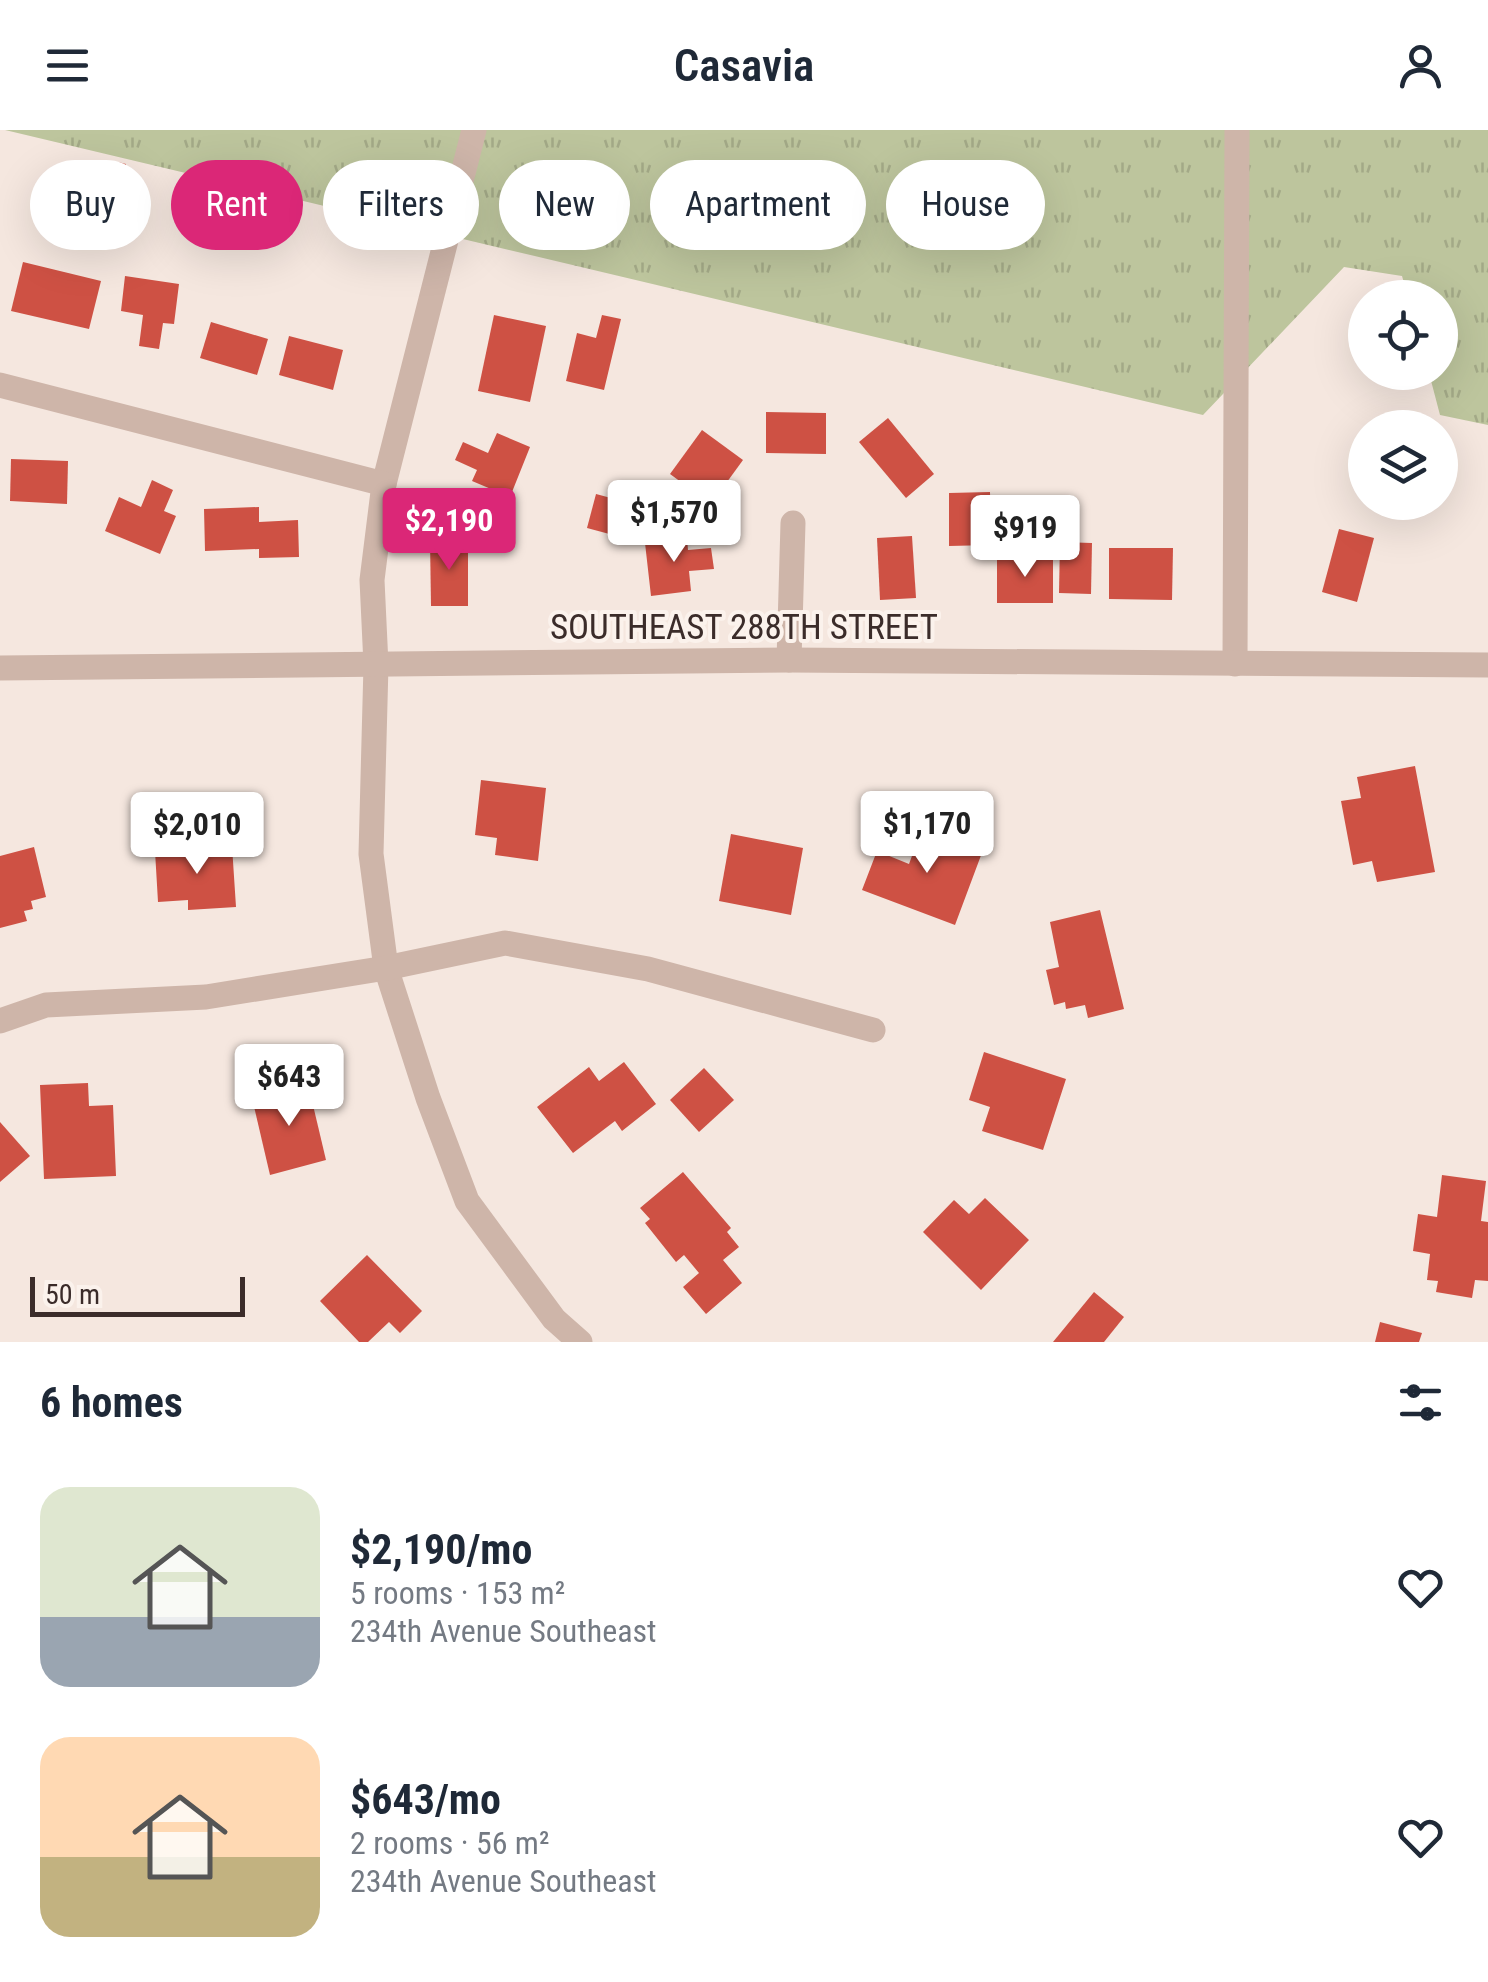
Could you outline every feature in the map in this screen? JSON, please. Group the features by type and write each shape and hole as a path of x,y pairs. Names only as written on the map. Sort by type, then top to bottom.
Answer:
{"street":[{"path":"474,130 384,484 372,580 376,666 371,854 386,968 428,1098 467,1201 554,1319 580,1342"},
{"path":"1235,664 1236,130"},
{"path":"0,385 384,484"},
{"path":"788,660 794,523"},
{"name":"SOUTHEAST 288TH STREET","path":"0,668 788,660 1488,665"},
{"path":"0,1021 46,1005 206,997 386,968 505,942 648,969 873,1030"}],"green space":[{"path":"5,130 1488,130 1488,425 1458,419 1458,410 1439,410 1433,390 1458,390 1458,280 1403,280 1402,276 1344,267 1203,415 509,250 630,250 630,160 499,160 499,248 479,243 479,160 323,160 323,206 303,201 303,160 171,160 171,169 151,165 151,160 131,160"}],"building":[{"path":"23,262 101,281 89,329 11,311"},
{"path":"125,276 179,284 174,324 163,323 159,349 139,346 143,315 121,311"},
{"path":"494,315 546,326 530,402 478,391"},
{"path":"602,315 621,319 604,390 566,381 577,333 596,338"},
{"path":"211,322 268,339 257,375 200,358"},
{"path":"289,336 343,350 333,390 279,375"},
{"path":"766,412 826,413 826,454 766,453"},
{"path":"888,418 934,474 906,498 859,442"},
{"path":"702,430 743,460 711,504 670,474"},
{"path":"497,433 530,447 510,497 472,481 477,470 455,460 463,442 488,453"},
{"path":"11,459 68,461 67,504 10,501"},
{"path":"152,480 173,490 164,511 176,516 160,554 105,531 119,497 141,507"},
{"path":"990,492 991,545 949,546 949,493"},
{"path":"429,493 454,494 453,520 428,518"},
{"path":"596,494 637,505 628,539 587,528"},
{"path":"259,507 259,522 298,520 299,557 259,558 259,549 205,551 204,509"},
{"path":"1339,529 1374,538 1357,602 1322,592"},
{"path":"912,536 916,598 880,600 877,538"},
{"path":"687,538 688,550 711,548 714,569 689,571 691,591 651,596 645,543"},
{"path":"430,540 468,540 468,606 431,606"},
{"path":"1060,542 1092,543 1091,594 1059,593"},
{"path":"1109,548 1173,548 1172,600 1109,599"},
{"path":"997,557 1053,557 1053,603 997,603"},
{"path":"1415,766 1435,872 1377,882 1372,861 1353,865 1341,801 1361,798 1357,777"},
{"path":"481,780 546,788 538,861 495,855 497,838 475,835"},
{"path":"923,826 983,850 955,925 862,890 877,851 909,864"},
{"path":"731,834 803,848 791,915 719,901"},
{"path":"232,846 236,907 188,910 188,900 158,902 155,851"},
{"path":"34,847 46,897 31,901 33,909 24,911 27,921 0,928 0,856"},
{"path":"1100,910 1124,1009 1088,1018 1085,1005 1066,1009 1065,1002 1054,1005 1046,970 1059,967 1050,922"},
{"path":"984,1052 1066,1079 1043,1150 982,1131 990,1107 969,1100"},
{"path":"624,1062 656,1104 622,1131 615,1121 573,1153 537,1107 589,1067 599,1081"},
{"path":"704,1068 734,1100 699,1132 670,1100"},
{"path":"88,1083 89,1106 113,1105 116,1176 44,1179 40,1085"},
{"path":"308,1084 326,1160 270,1175 252,1098"},
{"path":"0,1122 30,1156 0,1182"},
{"path":"683,1172 731,1228 727,1232 739,1247 723,1260 742,1283 706,1314 683,1287 699,1273 684,1255 676,1262 645,1223 650,1219 640,1208"},
{"path":"1442,1175 1486,1181 1481,1221 1488,1222 1488,1281 1475,1280 1472,1298 1436,1292 1438,1281 1427,1280 1430,1254 1413,1251 1418,1214 1437,1217"},
{"path":"985,1198 1029,1240 981,1290 923,1232 954,1200 969,1214"},
{"path":"367,1255 422,1311 400,1333 389,1322 368,1342 359,1342 320,1301"},
{"path":"1094,1292 1124,1317 1104,1342 1053,1342"},
{"path":"1380,1322 1422,1333 1419,1342 1375,1342"}]}
